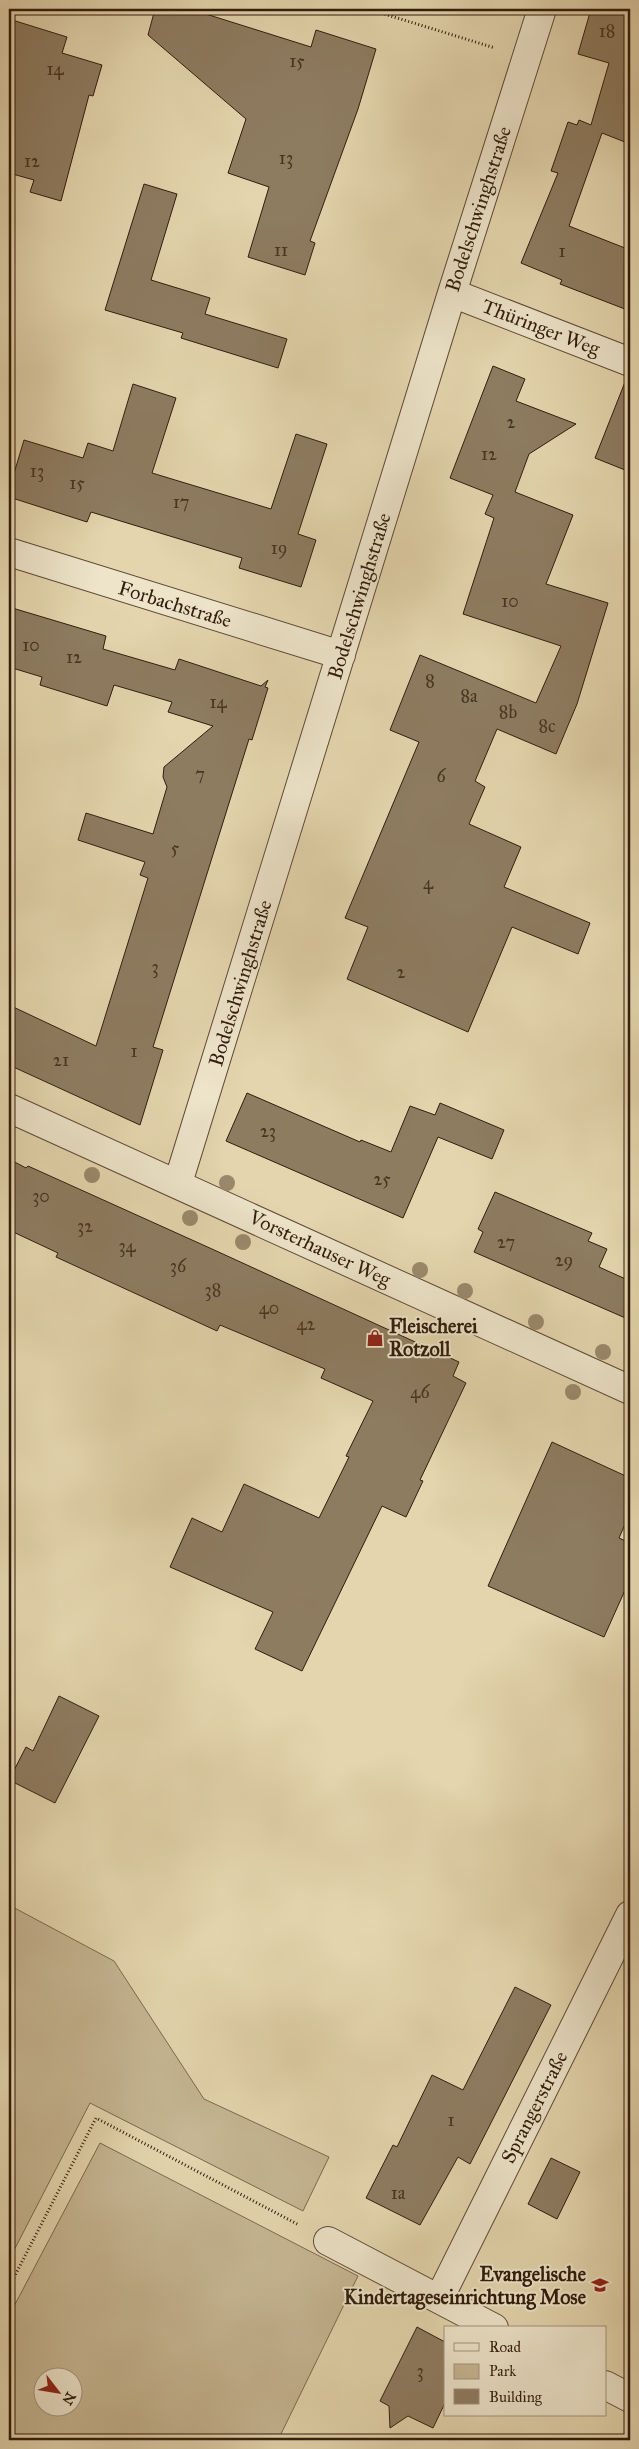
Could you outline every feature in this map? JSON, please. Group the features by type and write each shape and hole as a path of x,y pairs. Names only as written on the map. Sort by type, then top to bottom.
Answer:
{"street":[{"name":"Bodelschwinghstraße","path":"178,1183 452,292 542,9"},
{"name":"Thüringer Weg","path":"452,292 630,362"},
{"name":"Forbachstraße","path":"9,552 340,655"},
{"name":"Vorsterhauser Weg","path":"9,1108 178,1183 630,1390"},
{"name":"Sprangerstraße","path":"439,2299 630,1915"},
{"path":"328,2241 490,2326"},
{"path":"606,2386 630,2398"}],"path":[{"path":"368,9 526,58"},
{"path":"9,2287 96,2118 328,2241"}],"green space":[{"path":"9,1905 114,1961 204,2099 329,2157 303,2211 90,2103 9,2260"},
{"path":"100,2143 358,2276 280,2436 289,2440 9,2440 9,2312 11,2312"}],"building":[{"path":"155,9 190,9 311,47 316,30 376,49 358,109 310,241 315,243 305,275 248,257 269,187 228,173 246,119 148,35"},
{"path":"591,9 630,9 630,144 602,133 569,226 630,250 630,311 560,284 562,280 521,263 558,173 551,171 568,122 577,125 579,120 591,125 609,63 578,54"},
{"path":"9,19 67,37 62,53 102,65 93,96 89,95 61,201 30,192 34,180 9,173"},
{"path":"144,184 177,194 151,280 210,298 205,314 287,339 278,368 181,338 183,333 105,310"},
{"path":"493,366 525,379 516,401 576,424 529,454 515,492 573,515 546,584 608,603 577,704 556,754 497,729 475,781 485,787 469,824 521,847 504,887 590,923 578,954 512,927 468,1032 347,979 368,927 345,918 419,742 390,730 420,655 536,703 561,646 463,614 494,518 485,514 493,495 450,478"},
{"path":"627,377 630,377 630,472 595,458"},
{"path":"133,384 176,398 152,473 271,509 296,434 327,444 298,534 316,540 301,587 239,568 242,558 91,512 87,522 9,497 9,490 24,440 83,458 88,443 113,451"},
{"path":"9,607 106,636 103,649 175,670 179,659 261,686 268,680 265,687 268,688 252,740 249,739 153,1047 163,1050 140,1125 9,1065 9,1005 96,1046 148,878 140,875 145,862 78,840 86,813 153,834 167,787 163,777 164,767 213,726 168,712 172,702 114,685 107,706 40,685 42,677 9,667"},
{"path":"247,1093 360,1142 361,1140 391,1152 410,1106 435,1115 440,1103 504,1130 492,1159 438,1137 403,1218 226,1141"},
{"path":"9,1159 459,1362 453,1376 466,1383 420,1480 423,1481 406,1517 382,1506 302,1671 255,1649 273,1612 170,1567 192,1518 222,1532 244,1484 319,1518 349,1457 346,1456 373,1401 321,1378 325,1369 220,1325 217,1331 56,1257 58,1253 9,1230"},
{"path":"495,1192 592,1233 588,1241 607,1249 599,1267 630,1281 630,1320 474,1252 483,1232 478,1229"},
{"path":"552,1442 630,1478 630,1513 619,1538 630,1543 630,1579 604,1637 488,1586"},
{"path":"59,1696 99,1716 55,1803 9,1780 26,1747 33,1751"},
{"path":"515,1987 551,2005 470,2164 458,2157 420,2225 366,2198 393,2145 397,2147 432,2075 463,2090"},
{"path":"551,2158 580,2172 557,2219 528,2204"},
{"path":"417,2327 444,2341 444,2405 433,2428 408,2416 390,2428 389,2406 380,2401"}],"place":[{"name":"Fleischerei Rotzoll","path":"375,1338"},
{"name":"Evangelische Kindertageseinrichtung Mose","path":"600,2285"}]}
